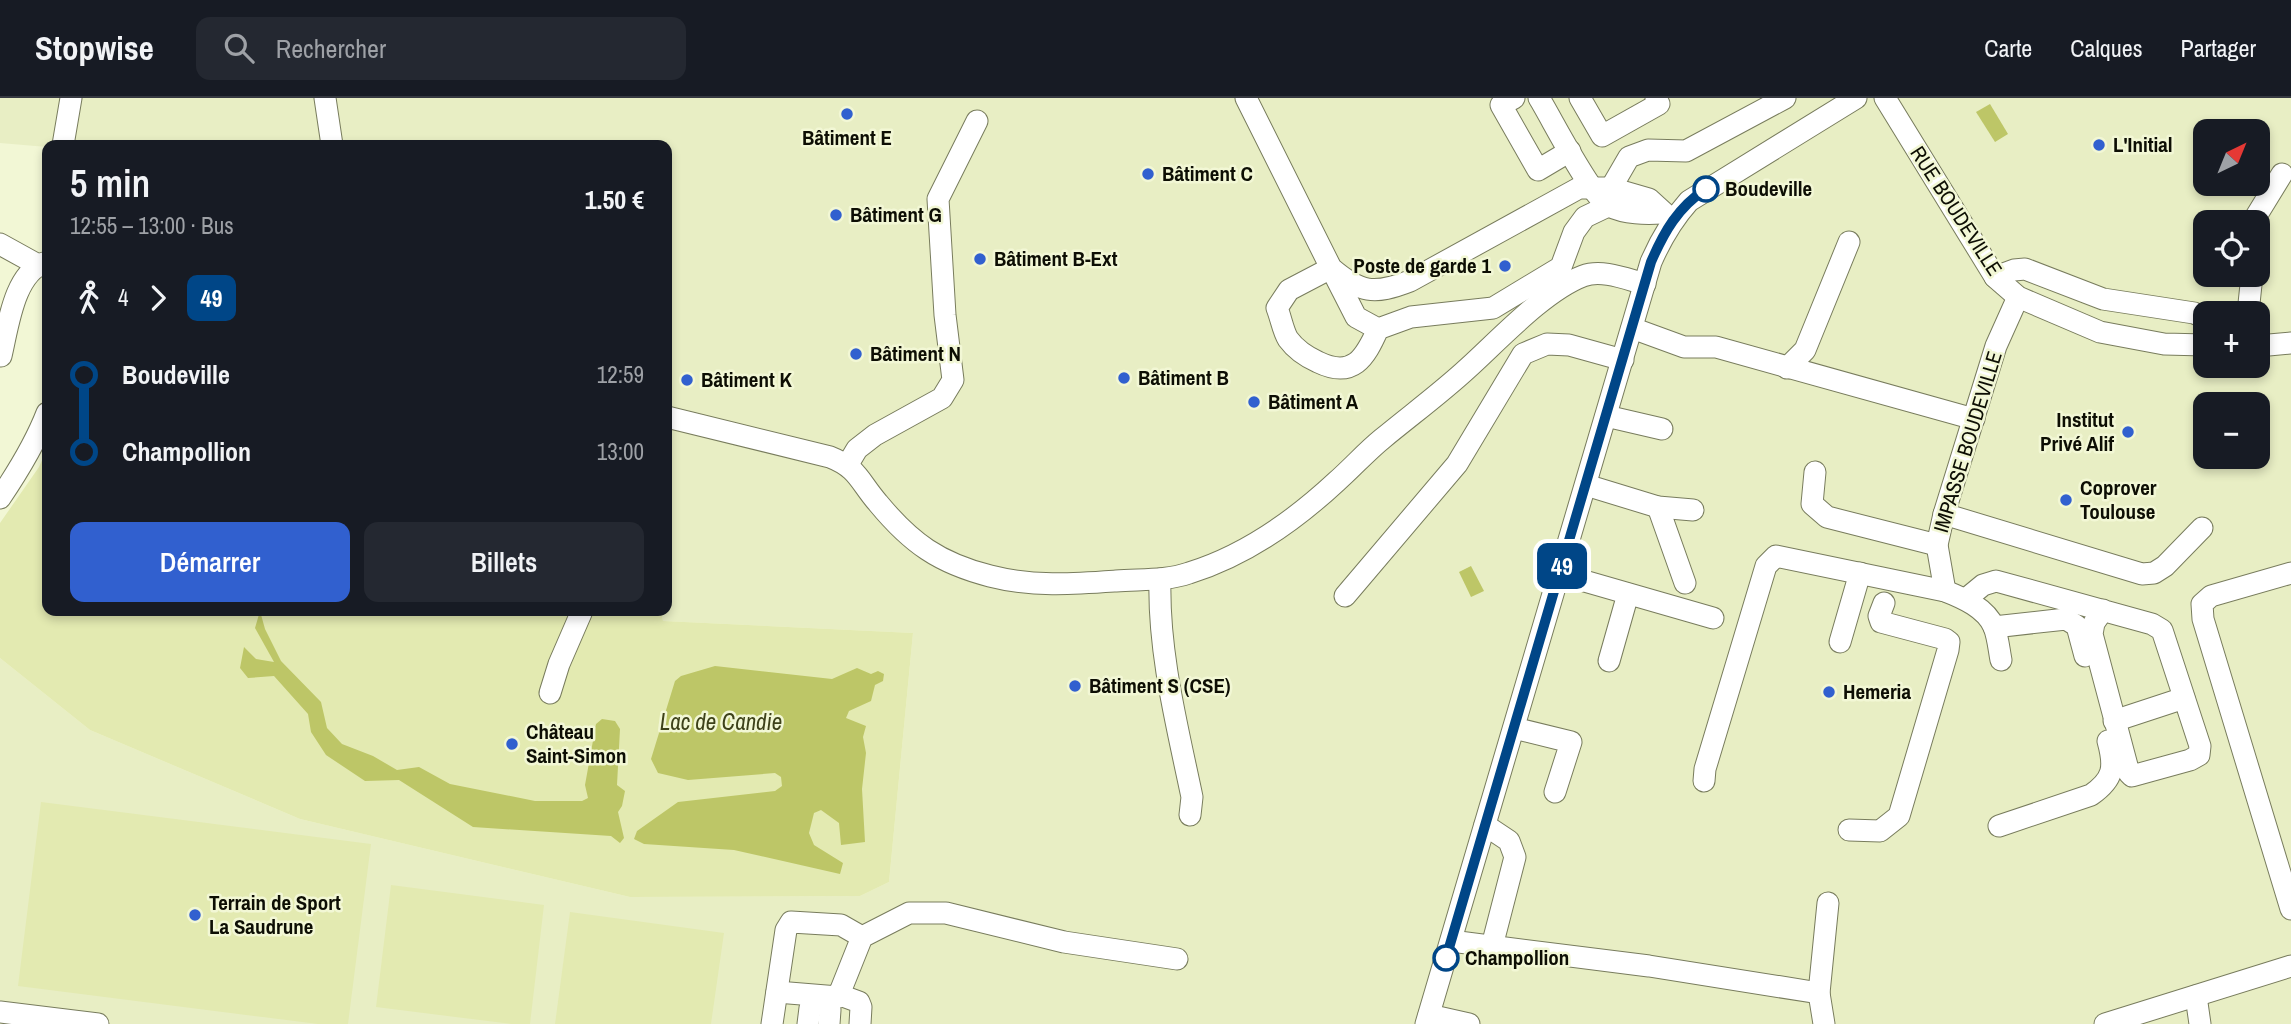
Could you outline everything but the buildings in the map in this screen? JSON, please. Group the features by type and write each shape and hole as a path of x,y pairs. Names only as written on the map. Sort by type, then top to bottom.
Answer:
{"street":[{"path":"64,140 71,98"},
{"path":"325,98 331,140"},
{"path":"1246,98 1356,317 1378,329"},
{"path":"1514,98 1501,105 1538,170 1570,151"},
{"path":"1539,98 1570,151 1604,194"},
{"path":"1584,99 1602,136 1659,104 1656,98"},
{"path":"1331,268 1289,290 1278,308 1287,338 1304,355 1332,369 1351,368 1367,354 1378,329 1411,317 1493,308 1560,267 1574,232 1629,158 1648,150 1686,151 1785,98"},
{"path":"1469,1024 1427,1020 1667,217 1705,190 1856,98"},
{"name":"RUE BOUDEVILLE","path":"1885,98 1995,276 2018,297 2100,332 2164,344 2193,345"},
{"path":"1519,136 1551,119"},
{"path":"848,464 857,449 874,435 942,398 953,380 945,316 939,199 977,121"},
{"path":"2260,210 2281,174"},
{"path":"1331,268 1351,285 1370,291 1392,288 1410,281 1579,188 1604,194 1640,214 1667,217"},
{"path":"1787,368 1805,350 1849,242"},
{"path":"0,244 42,264"},
{"path":"1,356 18,289 42,265"},
{"path":"1995,276 2025,269 2103,299 2193,313"},
{"path":"672,418 830,457 848,464 877,502 909,537 934,556 959,567 1027,583 1065,585 1160,579 1188,574 1219,561 1286,524 1335,484 1381,439 1448,386 1553,294 1584,276 1616,276 1645,284"},
{"name":"IMPASSE BOUDEVILLE","path":"1945,591 1937,545 1944,514 1996,346 2018,297"},
{"path":"2100,332 2103,299"},
{"path":"1632,328 1684,346 1716,347 1973,419"},
{"path":"2270,345 2291,343"},
{"path":"1345,596 1457,464 1523,354 1547,344 1569,345 1623,360"},
{"path":"1606,415 1662,429"},
{"path":"0,498 21,468 42,424"},
{"path":"1815,472 1812,503 1827,517 1937,545"},
{"path":"1586,485 1658,507 1693,510"},
{"path":"1658,507 1685,583"},
{"path":"1944,514 2142,574 2154,573 2165,566 2202,528"},
{"path":"1704,780 1705,769 1766,566 1776,556 1945,591 1966,599 1986,615 1994,627 2001,660"},
{"path":"1840,642 1860,573"},
{"path":"2290,903 2203,619 2202,604 2211,596 2291,573"},
{"path":"1559,574 1713,618"},
{"path":"1160,579 1161,631 1168,682 1192,797 1190,815"},
{"path":"1966,599 1983,585 1996,581 2103,610 2152,624 2162,630 2200,746 2199,755 2132,776 2129,773 2092,634 2094,623 2103,610"},
{"path":"1609,661 1628,594"},
{"path":"1849,830 1880,831 1899,816 1948,650 1949,642 1945,639 1881,622 1879,615 1884,603"},
{"path":"550,692 580,616"},
{"path":"1994,627 2066,619 2073,621 2077,626 2113,759 2111,772 2104,786 2091,795 1999,826"},
{"path":"2114,721 2184,698"},
{"path":"1514,728 1571,742 1555,792"},
{"path":"1485,825 1508,841 1515,857 1492,946"},
{"path":"1824,1024 1819,993 1828,903"},
{"path":"808,1024 810,1008 827,997 862,937 909,914 946,913 1064,942 1177,959"},
{"path":"772,1024 786,930 791,922 841,925 862,937"},
{"path":"1451,941 1649,966 1819,993"},
{"path":"2105,1024 2291,971"},
{"path":"777,992 859,1002 860,1024"},
{"path":"2196,996 2200,1024"},
{"path":"827,997 829,1024"},
{"path":"0,1012 98,1024"}],"shaded area":[{"path":"0,98 2291,98 2291,1024 0,1024 0,658 90,730 300,819 630,897 860,896 889,882 913,633 663,621 662,616 672,616 672,140 42,140 42,147 0,143"},
{"path":"42,460 42,616 662,616 663,621 913,633 889,882 860,896 630,897 300,819 90,730 0,658 0,523"},
{"name":"Terrain de Sport La Saudrune","path":"41,802 371,844 348,1024 318,1024 18,986"},
{"path":"391,885 544,905 530,1024 376,1007"},
{"path":"570,912 724,933 711,1024 555,1024"}],"water":[{"path":"1990,104 2008,134 1995,142 1976,112"},
{"path":"1471,566 1484,591 1471,597 1459,572"},
{"path":"259,616 261,616 281,661 321,702 327,728 342,744 373,756 397,770 419,767 450,784 535,801 582,801 588,798 585,785 596,724 602,719 615,721 620,729 617,785 625,791 618,812 624,838 620,843 611,836 473,827 399,780 365,781 326,755 311,732 308,714 274,676 248,678 240,668 244,647 256,659 274,662 255,628"},
{"name":"Lac de Candie","path":"715,666 832,679 857,668 871,674 878,671 884,674 883,681 875,685 871,701 849,711 846,718 866,726 863,737 866,753 862,789 865,842 841,845 839,823 821,810 814,813 809,833 814,845 843,863 840,874 734,850 644,844 634,839 637,831 678,802 775,791 782,786 781,777 775,773 688,780 658,773 651,759 675,681 681,676"}],"bus line":[{"name":"49","path":"1446,958 1651,262 1672,220 1689,201 1706,189"}],"place":[{"name":"Bâtiment E","path":"847,114"},
{"name":"L'Initial","path":"2099,145"},
{"name":"Bâtiment C","path":"1148,174"},
{"name":"Boudeville","path":"1706,189"},
{"name":"Bâtiment G","path":"836,215"},
{"name":"Bâtiment B-Ext","path":"980,259"},
{"name":"Poste de garde 1","path":"1505,266"},
{"name":"Bâtiment N","path":"856,354"},
{"name":"Bâtiment B","path":"1124,378"},
{"name":"Bâtiment K","path":"687,380"},
{"name":"Bâtiment A","path":"1254,402"},
{"name":"Institut Privé Alif","path":"2128,432"},
{"name":"Coprover Toulouse","path":"2066,500"},
{"name":"Bâtiment S (CSE)","path":"1075,686"},
{"name":"Hemeria","path":"1829,692"},
{"name":"Château Saint-Simon","path":"512,744"},
{"name":"Terrain de Sport La Saudrune","path":"195,915"},
{"name":"Champollion","path":"1446,958"}]}
